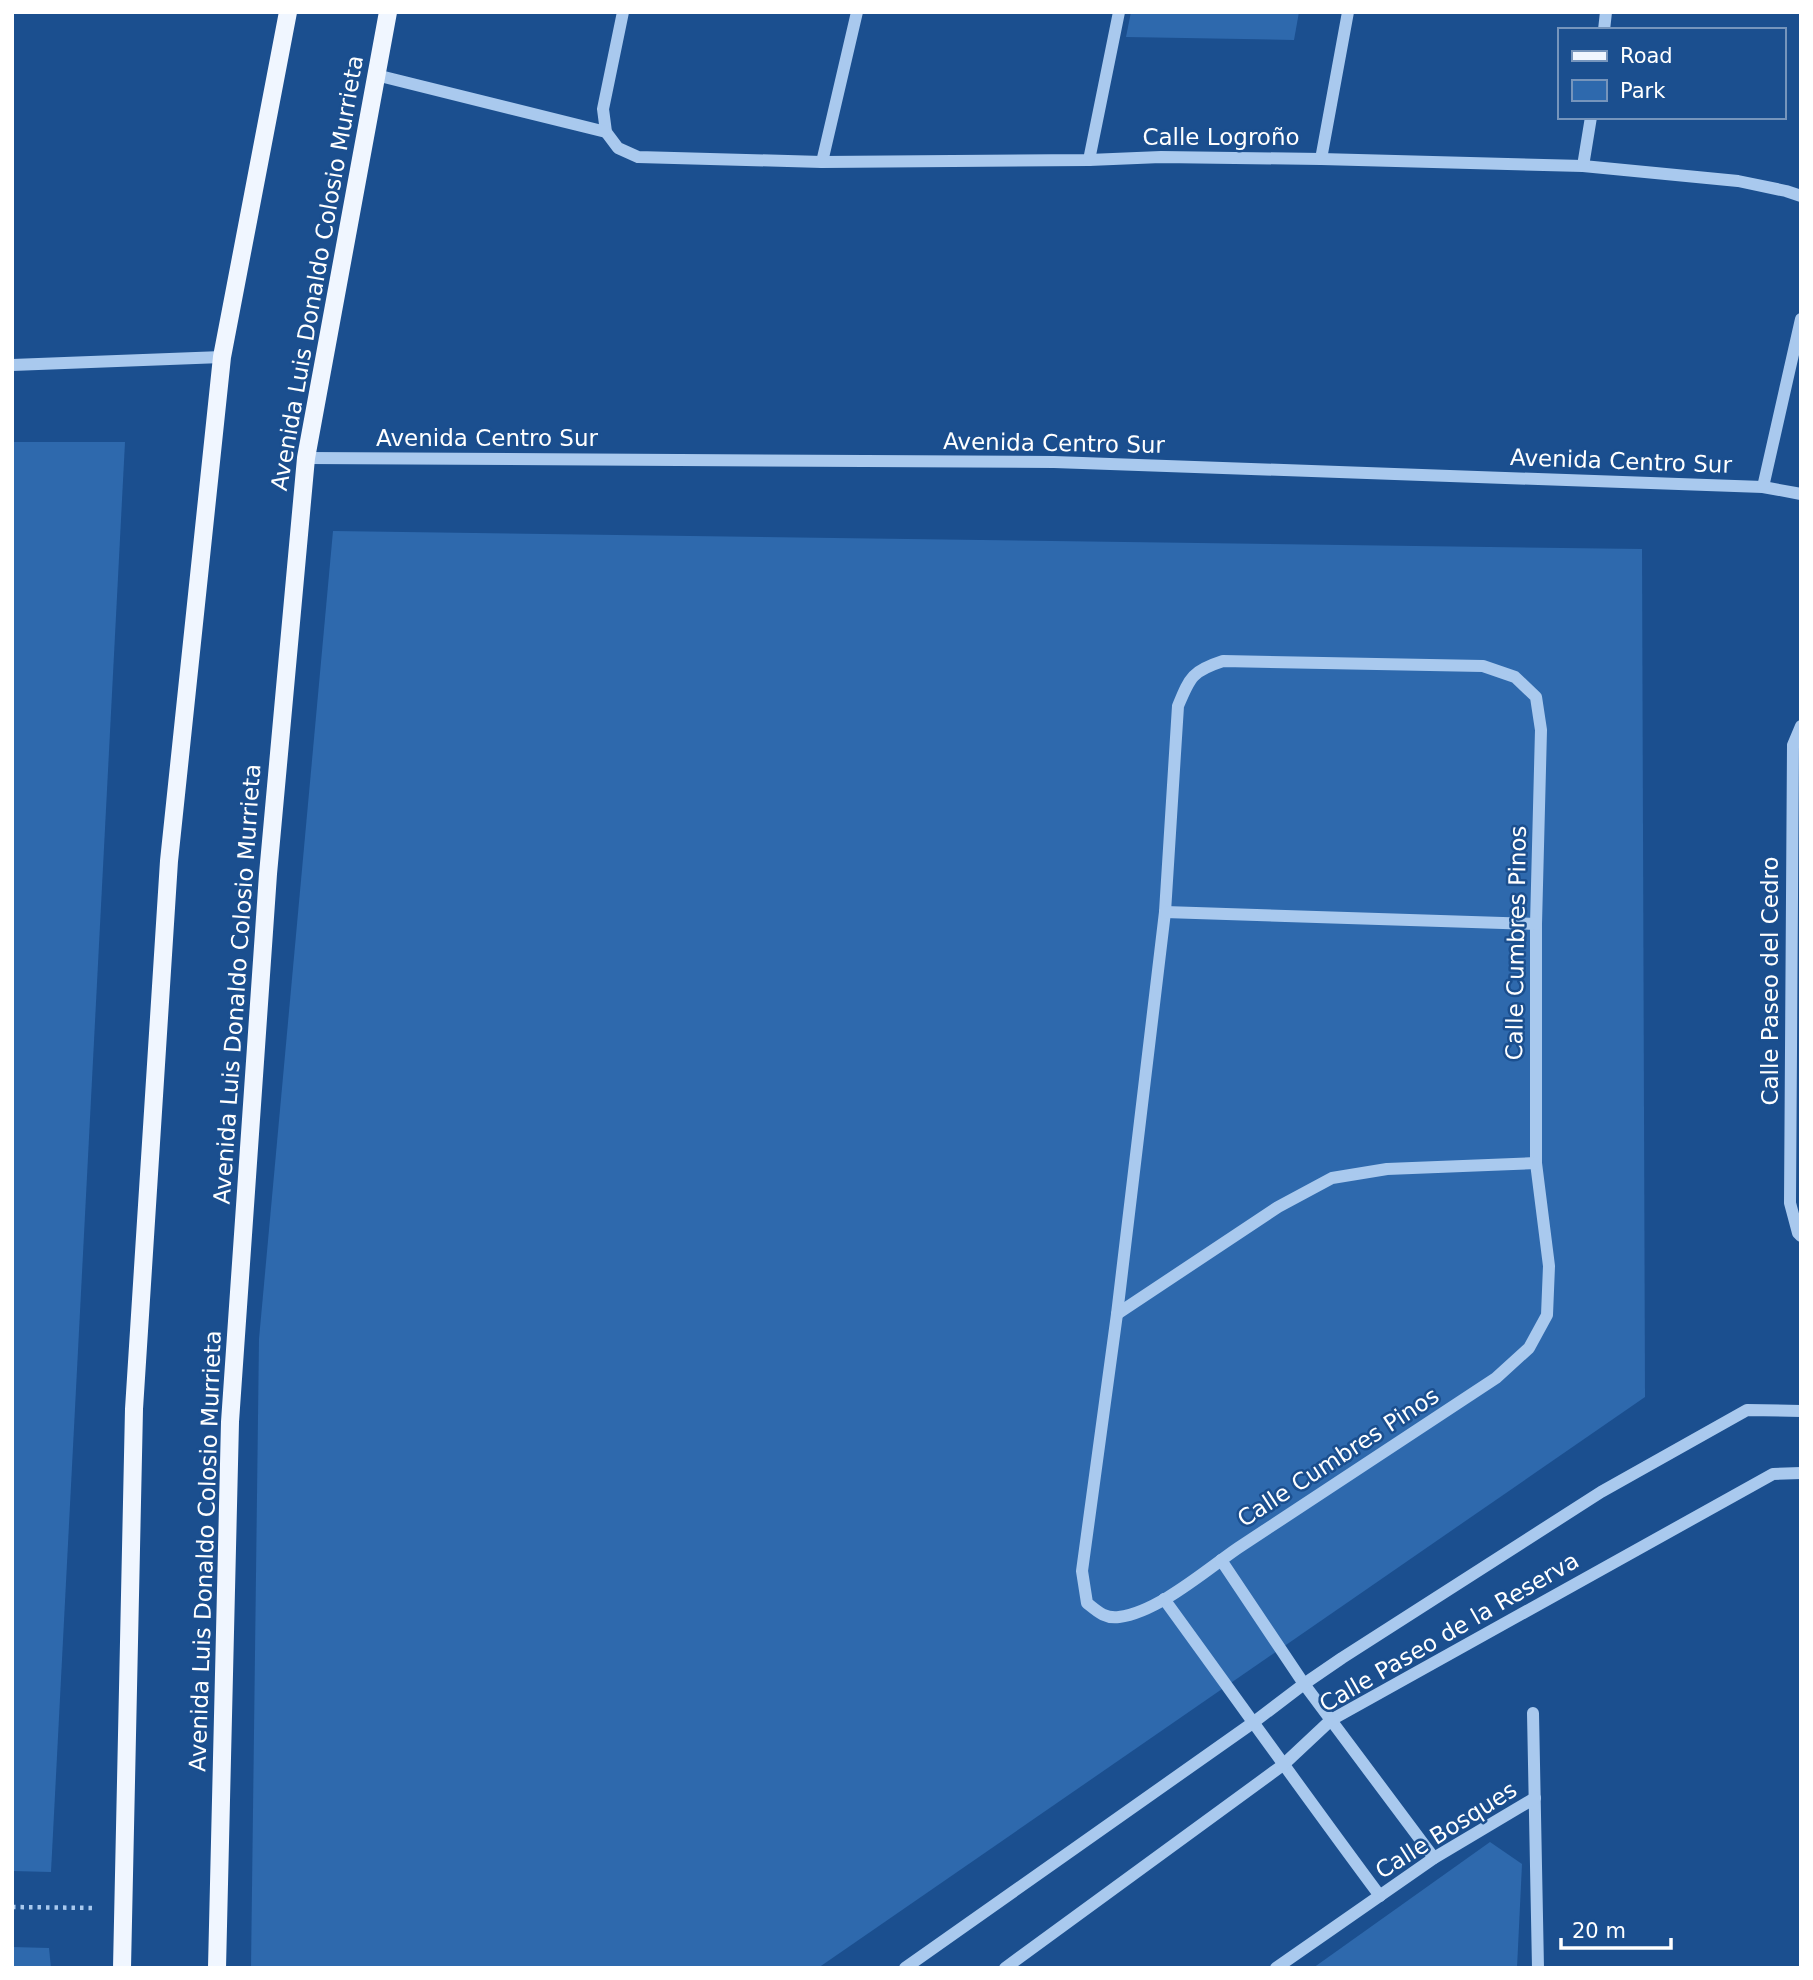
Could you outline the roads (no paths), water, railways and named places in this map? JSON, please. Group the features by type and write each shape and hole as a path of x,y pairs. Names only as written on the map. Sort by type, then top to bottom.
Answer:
{"main road":[{"path":"122,1968 134,1409 169,862 222,357 288,12"},
{"name":"Avenida Luis Donaldo Colosio Murrieta","path":"218,1968 230,1422 268,874 306,458 388,12"}],"street":[{"path":"376,75 606,132 603,109 623,12"},
{"path":"822,162 858,12"},
{"path":"1089,160 1119,12"},
{"path":"1321,159 1348,12"},
{"path":"1583,166 1591,119"},
{"name":"Calle Logroño","path":"606,132 618,148 638,157 822,162 1161,157 1583,166 1738,181 1786,191 1801,197"},
{"path":"1763,488 1801,319"},
{"path":"12,365 222,357"},
{"name":"Avenida Centro Sur","path":"306,458 1054,462 1763,488 1801,494"},
{"name":"Calle Cumbres Pinos","path":"1223,661 1483,666 1515,677 1536,697 1541,730 1536,924 1536,1163 1549,1266 1547,1315 1529,1348 1496,1378 1164,1599 1119,1617 1103,1615 1087,1603 1082,1571 1117,1314 1165,912 1178,706 1189,680 1202,667 1223,661"},
{"name":"Calle Paseo del Cedro","path":"1801,726 1793,744 1790,1203 1801,1236"},
{"path":"1165,912 1536,924"},
{"path":"1117,1314 1278,1207 1332,1178 1387,1169 1536,1163"},
{"name":"Calle Paseo de la Reserva","path":"905,1968 1342,1658 1601,1492 1747,1410 1801,1411"},
{"name":"Calle Paseo de la Reserva","path":"1005,1968 1283,1765 1331,1720 1773,1474 1801,1473"},
{"path":"1221,1560 1304,1684 1434,1858"},
{"path":"1164,1599 1380,1896"},
{"path":"1533,1713 1535,1798"},
{"name":"Calle Bosques","path":"1276,1968 1434,1858 1535,1798 1538,1968"}]}
